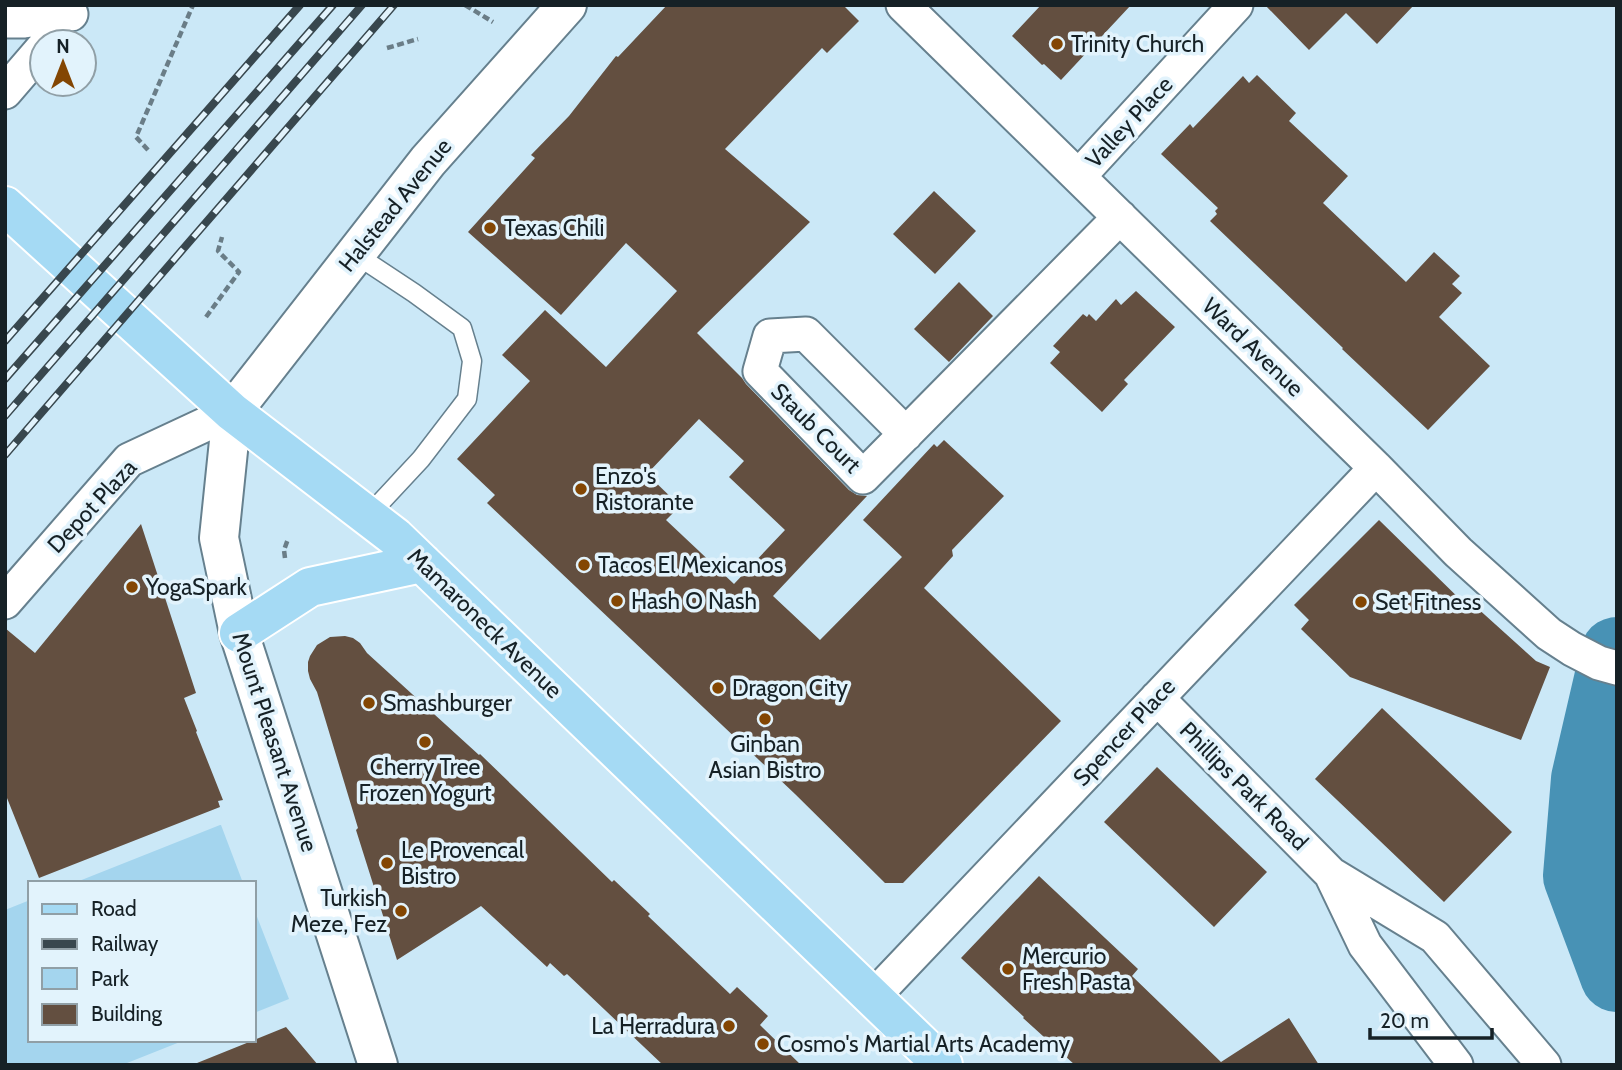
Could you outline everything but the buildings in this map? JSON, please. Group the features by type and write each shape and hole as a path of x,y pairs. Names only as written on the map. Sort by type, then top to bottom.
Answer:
{"main road":[{"name":"Mamaroneck Avenue","path":"5,206 232,412 395,537 943,1065"},
{"path":"239,633 310,587 422,563"}],"street":[{"name":"Halstead Avenue","path":"232,412 428,161 567,5"},
{"name":"Ward Avenue","path":"903,5 1376,468 1458,552 1549,634 1599,663 1617,668"},
{"name":"Valley Place","path":"1079,176 1236,5"},
{"path":"5,21 76,10"},
{"path":"60,28 76,10"},
{"path":"5,92 28,65"},
{"name":"Staub Court","path":"906,434 806,334 770,336 760,371 863,477 906,434 1120,217"},
{"name":"Depot Plaza","path":"5,602 129,460 232,412"},
{"name":"Mount Pleasant Avenue","path":"232,412 219,538 239,633 378,1065"},
{"name":"Spencer Place","path":"873,997 1376,468"},
{"name":"Phillips Park Road","path":"1157,698 1331,874 1435,937 1544,1065"},
{"name":"Phillips Park Road","path":"1331,874 1365,945 1456,1065"}],"lane":[{"path":"355,254 461,328 472,361 467,398 421,459 368,516"}],"path":[{"path":"148,150 135,137 193,5"},
{"path":"465,5 493,22"},
{"path":"387,48 418,39"},
{"path":"206,317 239,272 218,251 222,237"}],"green space":[{"path":"220,825 242,881 79,881"},
{"path":"28,901 28,1042 180,1042 122,1065 5,1065 5,910"},
{"path":"256,914 289,999 256,1012"}],"waterway":[{"path":"1617,654 1588,779 1580,876 1617,975"}],"railway":[{"path":"5,341 300,5"},
{"path":"5,379 333,5"},
{"path":"5,416 362,5"},
{"path":"5,455 394,5"}],"place":[{"name":"Trinity Church","path":"1057,44"},
{"name":"Texas Chili","path":"490,228"},
{"name":"Enzo's Ristorante","path":"581,489"},
{"name":"Tacos El Mexicanos","path":"584,565"},
{"name":"YogaSpark","path":"132,587"},
{"name":"Hash O Nash","path":"617,601"},
{"name":"Set Fitness","path":"1361,602"},
{"name":"Dragon City","path":"718,688"},
{"name":"Smashburger","path":"369,703"},
{"name":"Ginban Asian Bistro","path":"765,719"},
{"name":"Cherry Tree Frozen Yogurt","path":"425,742"},
{"name":"Le Provencal Bistro","path":"387,863"},
{"name":"Turkish Meze, Fez","path":"401,911"},
{"name":"Mercurio Fresh Pasta","path":"1008,969"},
{"name":"La Herradura","path":"729,1026"},
{"name":"Cosmo's Martial Arts Academy","path":"763,1044"}]}
